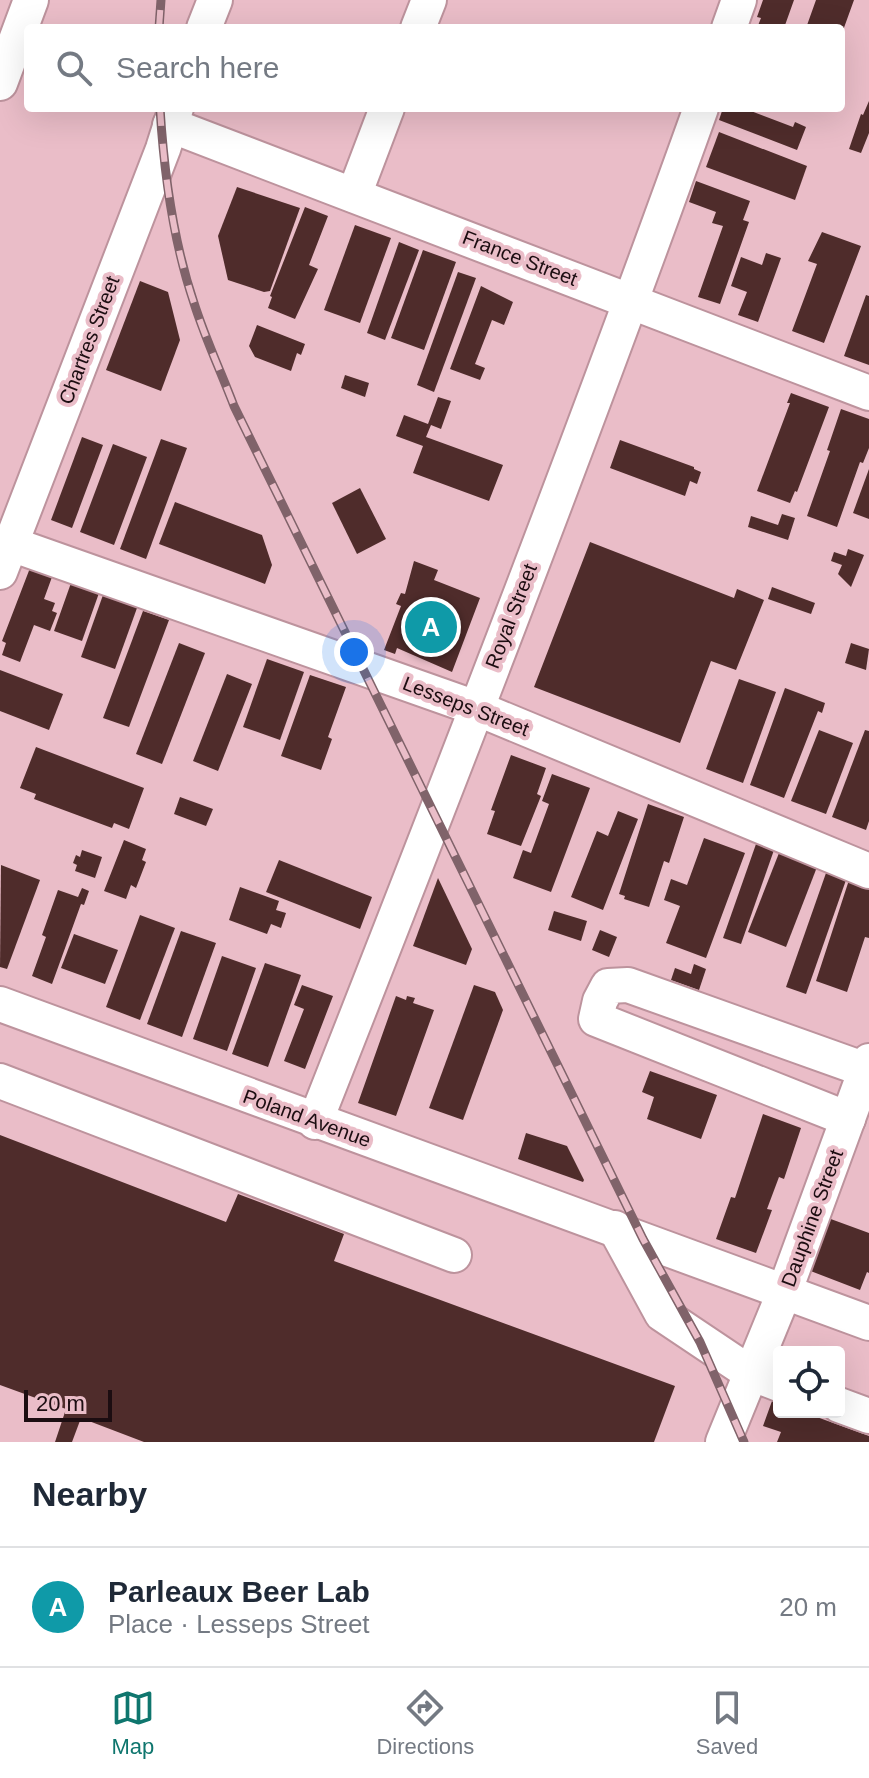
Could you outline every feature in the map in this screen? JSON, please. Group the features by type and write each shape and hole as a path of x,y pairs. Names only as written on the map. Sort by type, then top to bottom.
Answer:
{"street":[{"path":"0,83 31,0"},
{"path":"206,24 215,0"},
{"path":"420,24 429,0"},
{"path":"730,24 739,0"},
{"path":"354,195 385,112"},
{"name":"Royal Street","path":"315,1122 631,301 700,112"},
{"name":"France Street","path":"173,116 354,195 869,393"},
{"name":"Chartres Street","path":"5,558 173,116"},
{"name":"Lesseps Street","path":"5,558 476,708 869,871"},
{"path":"848,1119 596,1019 600,1001 608,986 628,985 867,1065"},
{"name":"Poland Avenue","path":"0,1004 869,1323"},
{"name":"Dauphine Street","path":"723,1442 765,1378 784,1293 867,1065"},
{"path":"0,1081 454,1255"},
{"path":"615,1228 662,1314 765,1378"},
{"path":"845,1407 869,1416"}],"building":[{"path":"763,0 794,0 785,24 759,24 761,18 757,17"},
{"path":"816,0 854,0 845,25 807,24"},
{"path":"869,101 869,133 861,153 849,149"},
{"path":"722,112 754,112 793,127 795,122 806,127 797,150 719,120"},
{"path":"719,132 807,166 795,200 706,167"},
{"path":"696,181 750,201 743,220 749,222 720,304 698,297 723,226 712,223 716,212 689,202"},
{"path":"237,187 300,208 270,291 264,292 228,280 218,236"},
{"path":"305,207 328,216 309,265 318,269 295,319 268,308"},
{"path":"355,225 391,238 360,323 324,310"},
{"path":"822,232 861,246 824,343 792,331 817,264 808,261"},
{"path":"399,242 419,250 385,340 367,333"},
{"path":"423,250 456,262 424,350 391,338"},
{"path":"766,253 781,258 758,322 738,315 747,292 731,286 741,257 762,265"},
{"path":"458,272 476,278 434,392 417,385"},
{"path":"140,281 168,292 180,340 161,391 106,370"},
{"path":"481,286 513,302 504,325 492,320 475,364 485,368 480,380 450,369"},
{"path":"866,295 869,296 869,365 844,356"},
{"path":"257,325 305,344 301,355 297,353 291,371 255,357 249,346"},
{"path":"345,375 369,383 365,397 341,388"},
{"path":"791,393 829,407 790,503 757,491"},
{"path":"438,397 451,401 441,429 431,425 426,437 503,465 489,501 413,473 423,446 396,436 404,415 428,424"},
{"path":"841,409 869,419 869,448 863,463 860,462 837,527 807,516"},
{"path":"82,437 103,445 72,528 51,520"},
{"path":"161,439 187,448 146,559 120,549"},
{"path":"620,440 694,467 701,472 697,484 690,481 685,496 610,468"},
{"path":"113,444 147,457 114,545 80,532"},
{"path":"869,469 869,519 853,513"},
{"path":"360,488 386,539 357,554 332,503"},
{"path":"175,502 262,535 272,565 265,584 159,544"},
{"path":"782,514 795,518 788,540 748,527 751,516 778,525"},
{"path":"590,542 734,598 737,589 764,600 736,670 711,661 680,743 534,687"},
{"path":"848,549 864,555 851,587 838,574 842,565 831,561 834,552 846,556"},
{"path":"414,561 438,570 434,580 480,598 452,672 397,648 395,654 384,650 401,606 396,604 401,593 405,594"},
{"path":"30,568 52,577 44,599 55,603 52,611 57,613 50,631 34,625 20,662 2,655 6,643 2,641"},
{"path":"71,583 99,593 82,641 54,631"},
{"path":"772,587 815,603 811,614 768,599"},
{"path":"103,595 137,608 115,669 81,657"},
{"path":"143,611 169,620 129,727 103,718"},
{"path":"179,643 205,653 162,764 136,754"},
{"path":"851,643 869,649 866,670 845,663"},
{"path":"267,659 304,672 280,740 243,727"},
{"path":"0,670 63,694 49,730 0,711"},
{"path":"227,674 252,684 218,771 193,761"},
{"path":"310,675 346,687 328,737 332,739 321,770 281,756"},
{"path":"739,679 776,692 743,783 706,769"},
{"path":"785,688 825,703 822,713 818,711 784,798 750,785"},
{"path":"819,730 853,743 826,814 791,801"},
{"path":"865,730 869,731 869,821 866,830 832,817"},
{"path":"36,747 144,788 129,829 114,823 112,828 34,799 36,794 20,788"},
{"path":"511,755 546,768 537,794 541,796 521,846 487,834 495,811 491,810"},
{"path":"552,774 590,788 551,892 513,878 523,850 531,853 549,804 542,801"},
{"path":"180,797 213,809 206,826 174,814"},
{"path":"648,804 684,817 669,863 664,861 649,907 624,899 625,896 619,894"},
{"path":"618,811 638,819 603,910 571,897 597,831 608,836"},
{"path":"704,838 745,853 706,958 666,943 680,906 664,900 671,879 687,885"},
{"path":"124,840 146,849 142,860 146,862 136,888 131,885 126,899 104,891"},
{"path":"756,844 774,850 741,944 723,938"},
{"path":"82,850 102,857 95,878 75,871 77,865 73,863"},
{"path":"779,853 817,867 786,947 748,932"},
{"path":"279,860 372,897 360,929 266,892"},
{"path":"1,865 40,880 7,969 0,967"},
{"path":"826,873 846,880 806,994 786,987"},
{"path":"438,878 472,949 466,965 413,946"},
{"path":"849,880 869,887 869,938 865,937 847,992 816,981"},
{"path":"240,887 279,901 276,910 286,913 281,928 271,924 267,934 229,920"},
{"path":"82,888 89,891 84,905 81,904 52,984 32,976 58,890 78,897"},
{"path":"554,911 587,921 581,941 548,930"},
{"path":"140,915 175,928 140,1020 106,1007"},
{"path":"600,930 617,937 609,957 592,950"},
{"path":"181,931 216,943 182,1037 147,1024"},
{"path":"74,934 118,950 105,984 61,968"},
{"path":"222,956 256,968 227,1051 193,1039"},
{"path":"265,963 301,975 268,1067 232,1054"},
{"path":"694,964 706,969 699,990 671,980 675,968 691,974"},
{"path":"302,985 333,996 305,1069 284,1061 304,1009 294,1005"},
{"path":"474,985 495,992 503,1010 463,1120 429,1108"},
{"path":"396,996 406,1000 407,996 415,998 413,1003 434,1010 396,1116 358,1103"},
{"path":"650,1071 717,1095 701,1139 647,1119 654,1097 642,1092"},
{"path":"763,1114 801,1128 784,1179 779,1177 767,1209 772,1210 756,1253 716,1239 731,1197 735,1198"},
{"path":"526,1133 567,1146 583,1182 518,1159"},
{"path":"0,1135 226,1222 238,1194 344,1234 334,1261 675,1386 654,1442 144,1442 81,1418 72,1442 55,1442 66,1409 0,1385"},
{"path":"828,1218 869,1233 869,1273 860,1290 808,1270"},
{"path":"772,1401 773,1418 820,1418 869,1436 869,1442 777,1442 781,1432 763,1426"}],"railway":[{"path":"159,24 161,0"},
{"path":"160,112 167,182 180,256 198,316 234,406 643,1239 700,1342 744,1442"}],"place":[{"name":"Parleaux Beer Lab","path":"431,627"}]}
